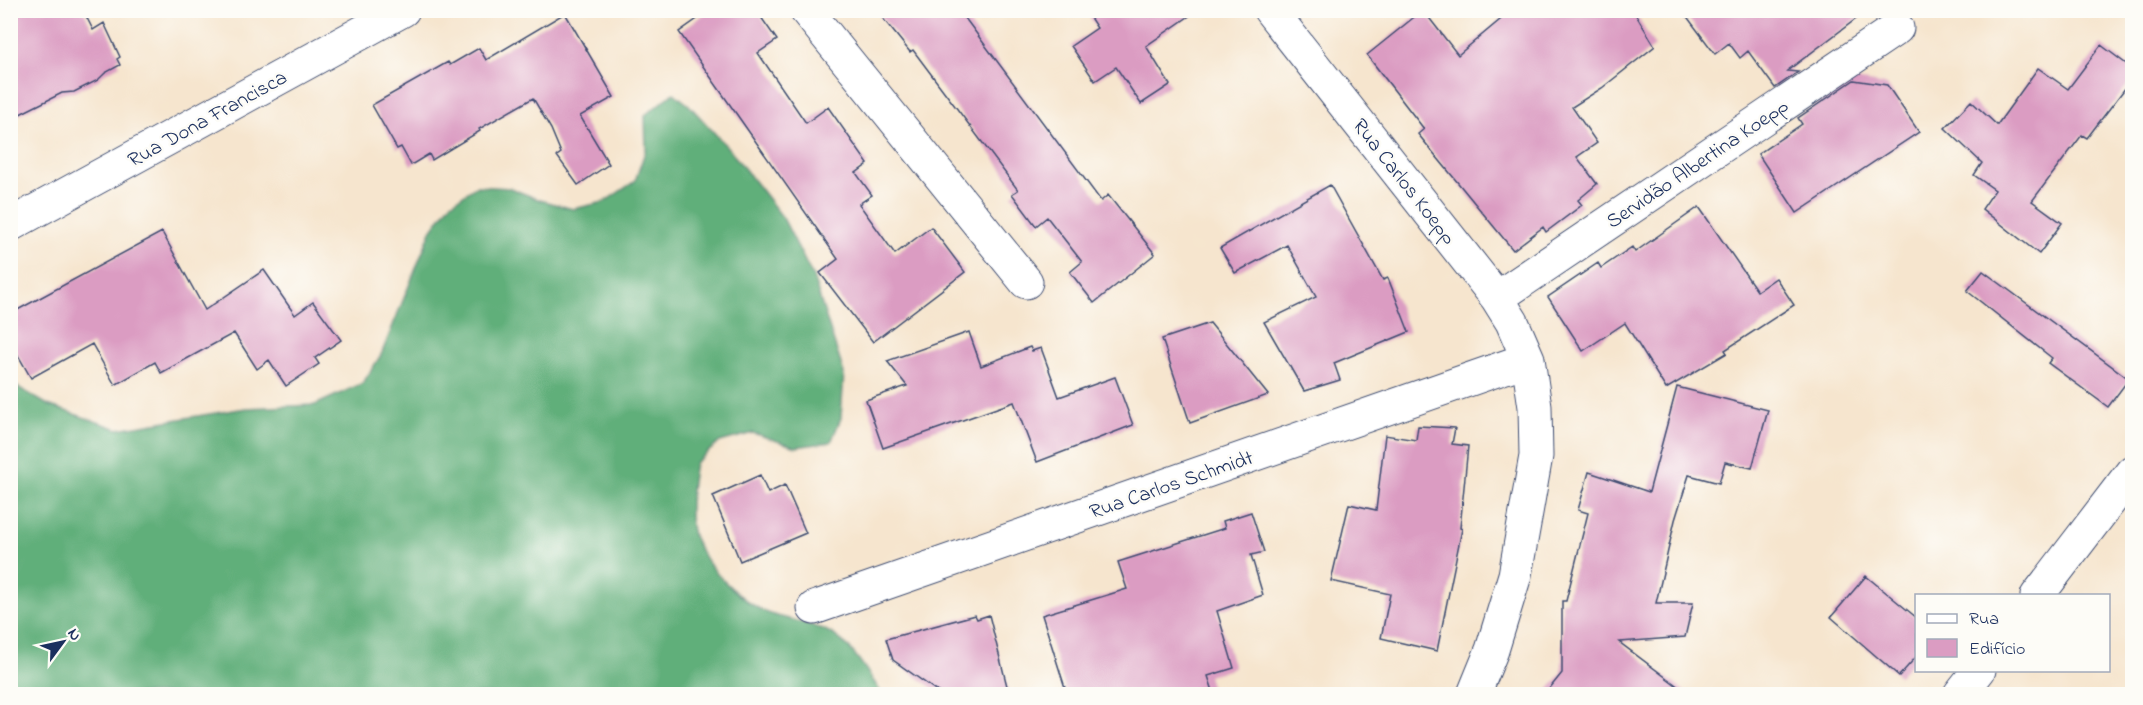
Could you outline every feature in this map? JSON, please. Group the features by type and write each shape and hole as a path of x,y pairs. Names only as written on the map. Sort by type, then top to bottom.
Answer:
{"street":[{"name":"Rua Dona Francisca","path":"10,225 403,10"},
{"path":"807,10 1026,282"},
{"name":"Rua Carlos Koepp","path":"1270,10 1497,298 1512,322 1528,359 1535,407 1536,456 1515,575 1492,650 1474,694"},
{"name":"Servidão Albertina Koepp","path":"1497,298 1897,28"},
{"name":"Rua Carlos Schmidt","path":"814,608 1528,359"},
{"path":"2039,594 2133,472"},
{"path":"1960,694 1976,672"}],"green space":[{"path":"674,93 689,105 730,150 783,218 813,277 844,373 841,418 831,442 796,447 753,433 720,442 695,463 690,513 692,532 700,551 716,573 736,592 768,613 815,626 838,638 859,660 882,694 11,694 11,383 48,405 118,429 246,408 315,405 363,383 381,355 431,231 450,204 477,186 510,188 540,200 573,209 604,202 635,181 646,149 645,115"}],"building":[{"path":"10,10 83,10 93,30 104,23 120,57 117,59 120,65 74,92 62,93 10,119"},
{"path":"710,10 756,10 777,40 758,53 806,123 828,107 868,164 856,173 872,195 859,204 895,254 931,227 965,272 873,342 820,273 838,259 679,32"},
{"path":"876,10 959,10 1101,201 1108,195 1155,254 1094,303 1070,272 1082,262 1047,217 1036,226 1012,194 1018,190 913,50 910,52"},
{"path":"1085,10 1198,10 1146,46 1170,85 1141,104 1116,67 1095,81 1071,46 1097,28"},
{"path":"1423,10 1458,55 1512,10 1633,10 1655,46 1602,88 1572,107 1597,143 1577,157 1597,184 1578,200 1582,205 1546,232 1543,227 1513,250 1418,134 1424,129 1367,55"},
{"path":"1682,10 1868,10 1787,71 1798,72 1775,88 1748,51 1740,58 1729,43 1715,54"},
{"path":"565,13 614,97 580,116 609,164 578,185 557,156 561,153 551,129 533,98 479,129 480,131 432,160 429,154 411,165 401,147 397,149 372,105 448,62 450,65 479,48 486,60"},
{"path":"2101,45 2133,69 2133,78 2087,138 2082,135 2032,201 2062,223 2039,254 1982,209 1995,190 1974,175 1982,163 1945,128 1971,101 1997,125 2038,68 2068,89"},
{"path":"1854,80 1887,85 1919,132 1797,213 1758,154 1802,124 1798,118"},
{"path":"1330,185 1383,280 1388,278 1409,332 1334,363 1340,380 1304,391 1264,322 1316,297 1287,245 1235,273 1220,248"},
{"path":"1699,207 1757,291 1776,278 1794,305 1725,350 1727,353 1666,389 1625,323 1583,351 1548,297 1598,263 1601,268 1632,247 1635,252"},
{"path":"162,232 205,310 264,270 295,315 313,302 341,340 315,358 319,364 286,386 269,360 257,369 234,333 161,373 155,362 115,385 92,344 31,378 10,341 10,314"},
{"path":"1983,271 2129,379 2108,407 2048,363 2052,358 1967,291"},
{"path":"1210,323 1268,395 1190,423 1162,339"},
{"path":"969,332 981,366 1030,347 1032,351 1041,348 1059,397 1115,377 1133,425 1037,462 1014,402 883,448 866,400 907,386 887,361"},
{"path":"1677,387 1768,410 1752,468 1725,462 1719,483 1689,475 1675,520 1656,603 1693,603 1685,637 1619,642 1688,694 1545,694 1562,673 1562,601 1566,601 1588,513 1578,510 1589,472 1649,492"},
{"path":"1418,426 1455,428 1452,444 1468,446 1460,528 1462,529 1437,651 1381,638 1390,594 1331,581 1349,504 1376,510 1385,435 1416,440"},
{"path":"760,475 768,493 785,485 806,533 740,561 713,496"},
{"path":"1251,512 1264,552 1251,555 1263,595 1217,611 1234,668 1208,676 1214,694 1067,694 1042,615 1127,589 1118,562 1225,528 1223,521"},
{"path":"1866,576 1915,616 1915,658 1899,676 1831,617"},
{"path":"975,615 977,619 989,615 1009,694 941,694 893,660 886,639"}]}
